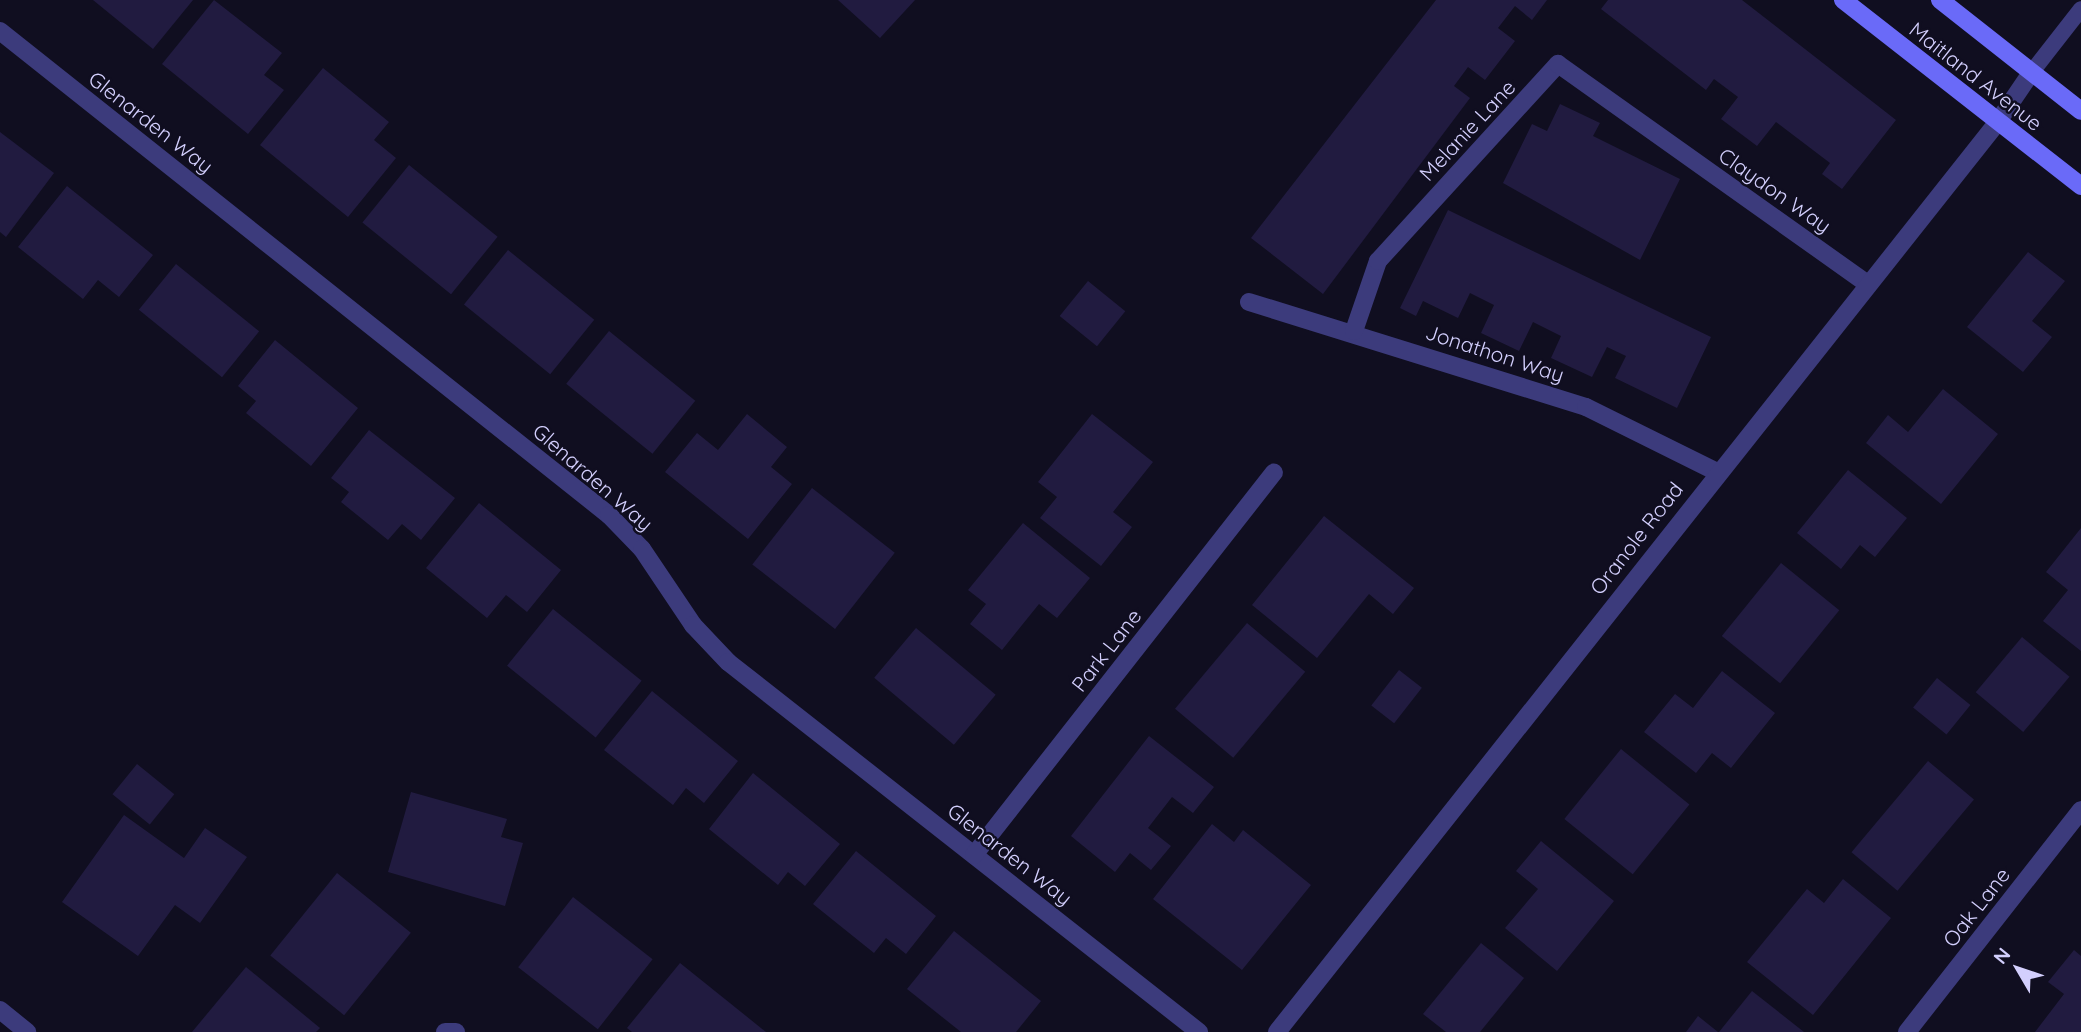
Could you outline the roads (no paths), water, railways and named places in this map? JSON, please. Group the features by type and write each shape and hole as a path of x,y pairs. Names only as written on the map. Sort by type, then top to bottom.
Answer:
{"main road":[{"name":"Maitland Avenue","path":"1843,0 2081,186"},
{"name":"Maitland Avenue","path":"1940,0 2081,111"}],"street":[{"name":"Glenarden Way","path":"0,31 609,515 642,549 693,625 728,662 1199,1032"},
{"name":"Melanie Lane","path":"1354,331 1378,261 1558,64 1656,133"},
{"name":"Oranole Road","path":"1277,1032 1717,472 1997,123 2031,73"},
{"name":"Claydon Way","path":"1656,133 1868,284"},
{"name":"Jonathon Way","path":"1249,302 1354,331 1586,407 1717,472"},
{"name":"Park Lane","path":"974,855 1274,474"},
{"name":"Oak Lane","path":"1907,1032 2081,810"},
{"path":"0,1010 27,1032"},
{"path":"445,1032 456,1032"}],"lane":[{"path":"2031,73 2081,9"}]}
